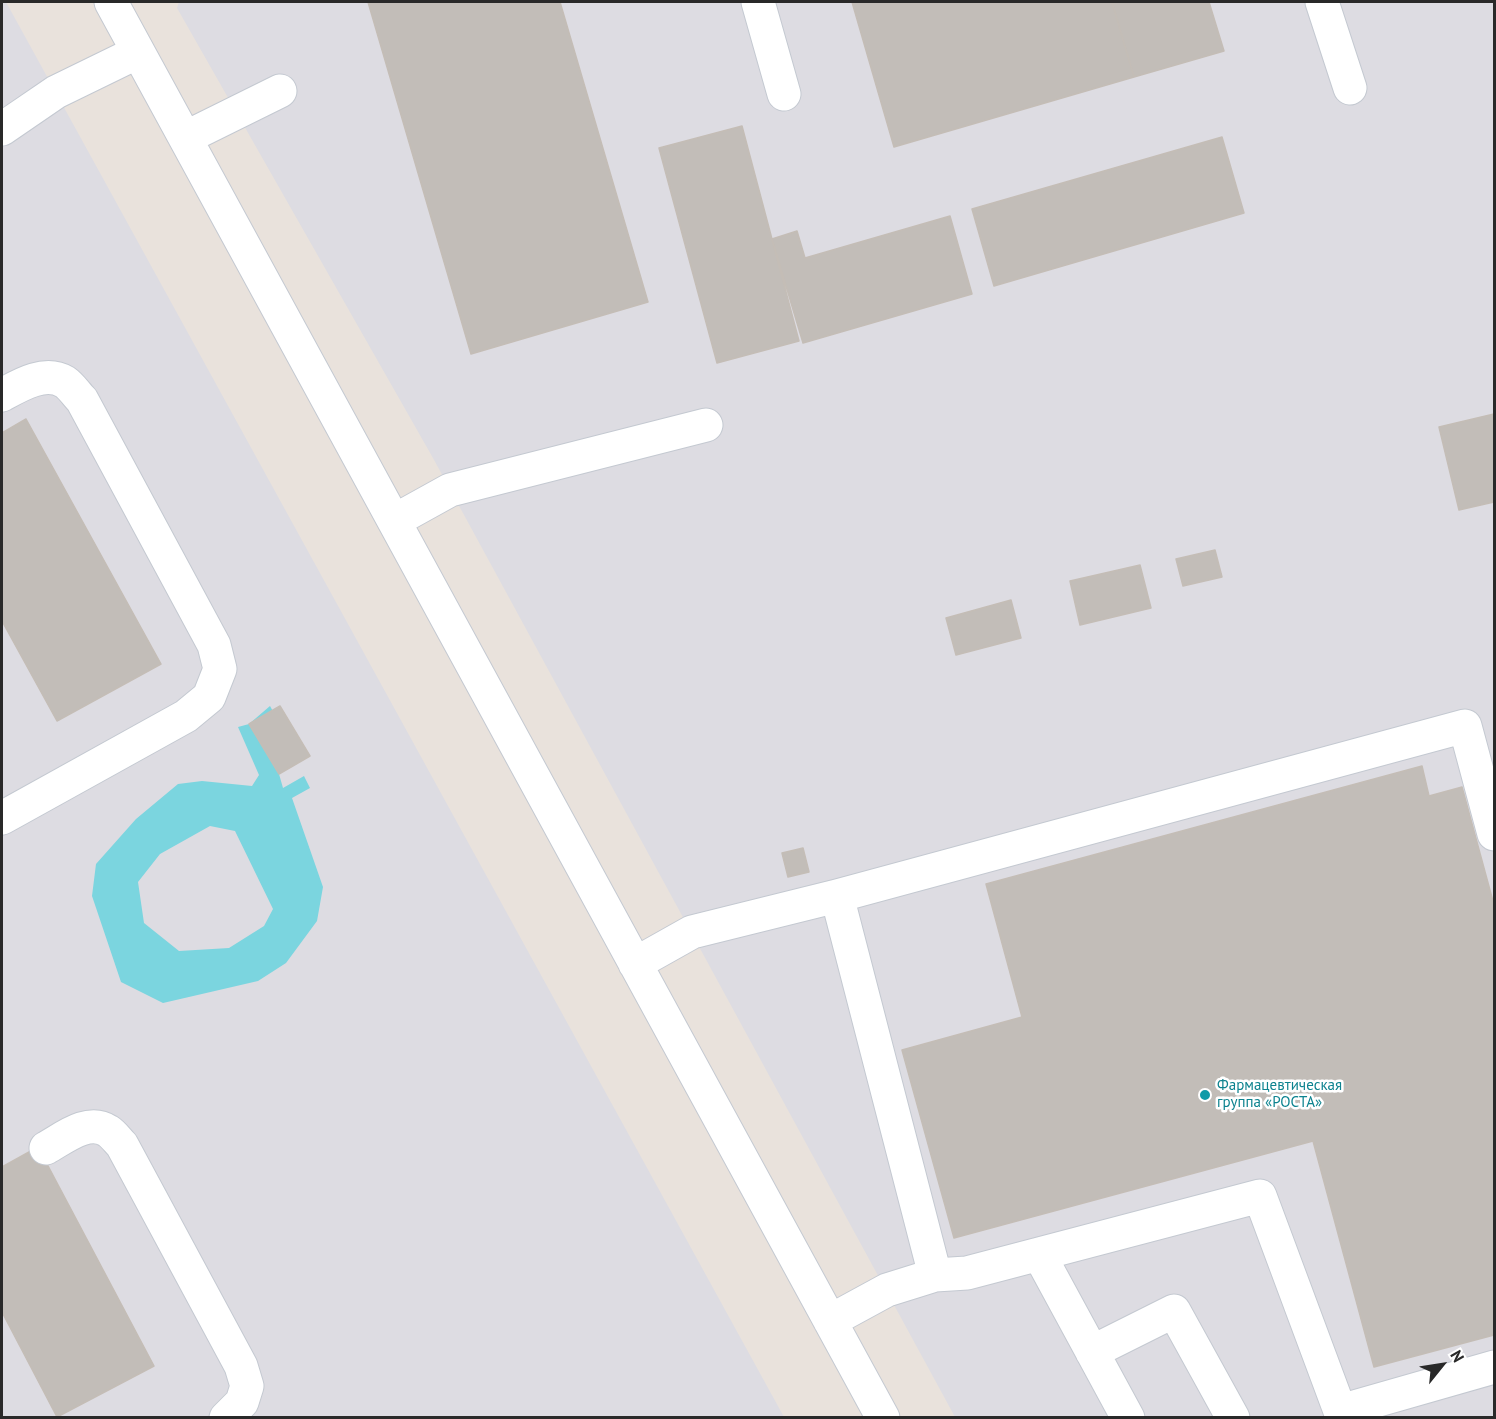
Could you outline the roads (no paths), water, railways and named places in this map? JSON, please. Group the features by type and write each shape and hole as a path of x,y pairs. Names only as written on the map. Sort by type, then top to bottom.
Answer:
{"street":[{"path":"111,2 883,1418"},
{"path":"758,2 784,94"},
{"path":"1322,2 1350,87"},
{"path":"2,129 56,92 138,52"},
{"path":"185,138 280,91"},
{"path":"2,395 44,377 65,382 82,400 214,645 220,669 209,697 186,716 2,818"},
{"path":"394,521 450,490 706,425"},
{"path":"635,964 692,932 837,896 1465,726 1494,834"},
{"path":"837,896 935,1275"},
{"path":"46,1148 77,1130 94,1126 109,1131 122,1145 241,1366 247,1386 242,1402 226,1418"},
{"path":"830,1321 887,1290 935,1275 967,1273 1260,1196 1340,1411 1494,1367"},
{"path":"1038,1254 1128,1418"},
{"path":"1092,1352 1174,1311 1233,1418"}],"water":[{"path":"270,706 280,724 258,739 279,774 283,788 304,776 310,788 292,798 323,887 317,921 286,963 258,981 163,1003 121,982 92,896 96,864 136,819 178,784 202,781 252,786 259,775 238,727 249,724","holes":["210,826 235,831 273,909 264,926 229,948 179,951 144,923 138,882 160,854"]}],"place":[{"name":"Фармацевтическая группа «РОСТА»","path":"1205,1095"}]}
